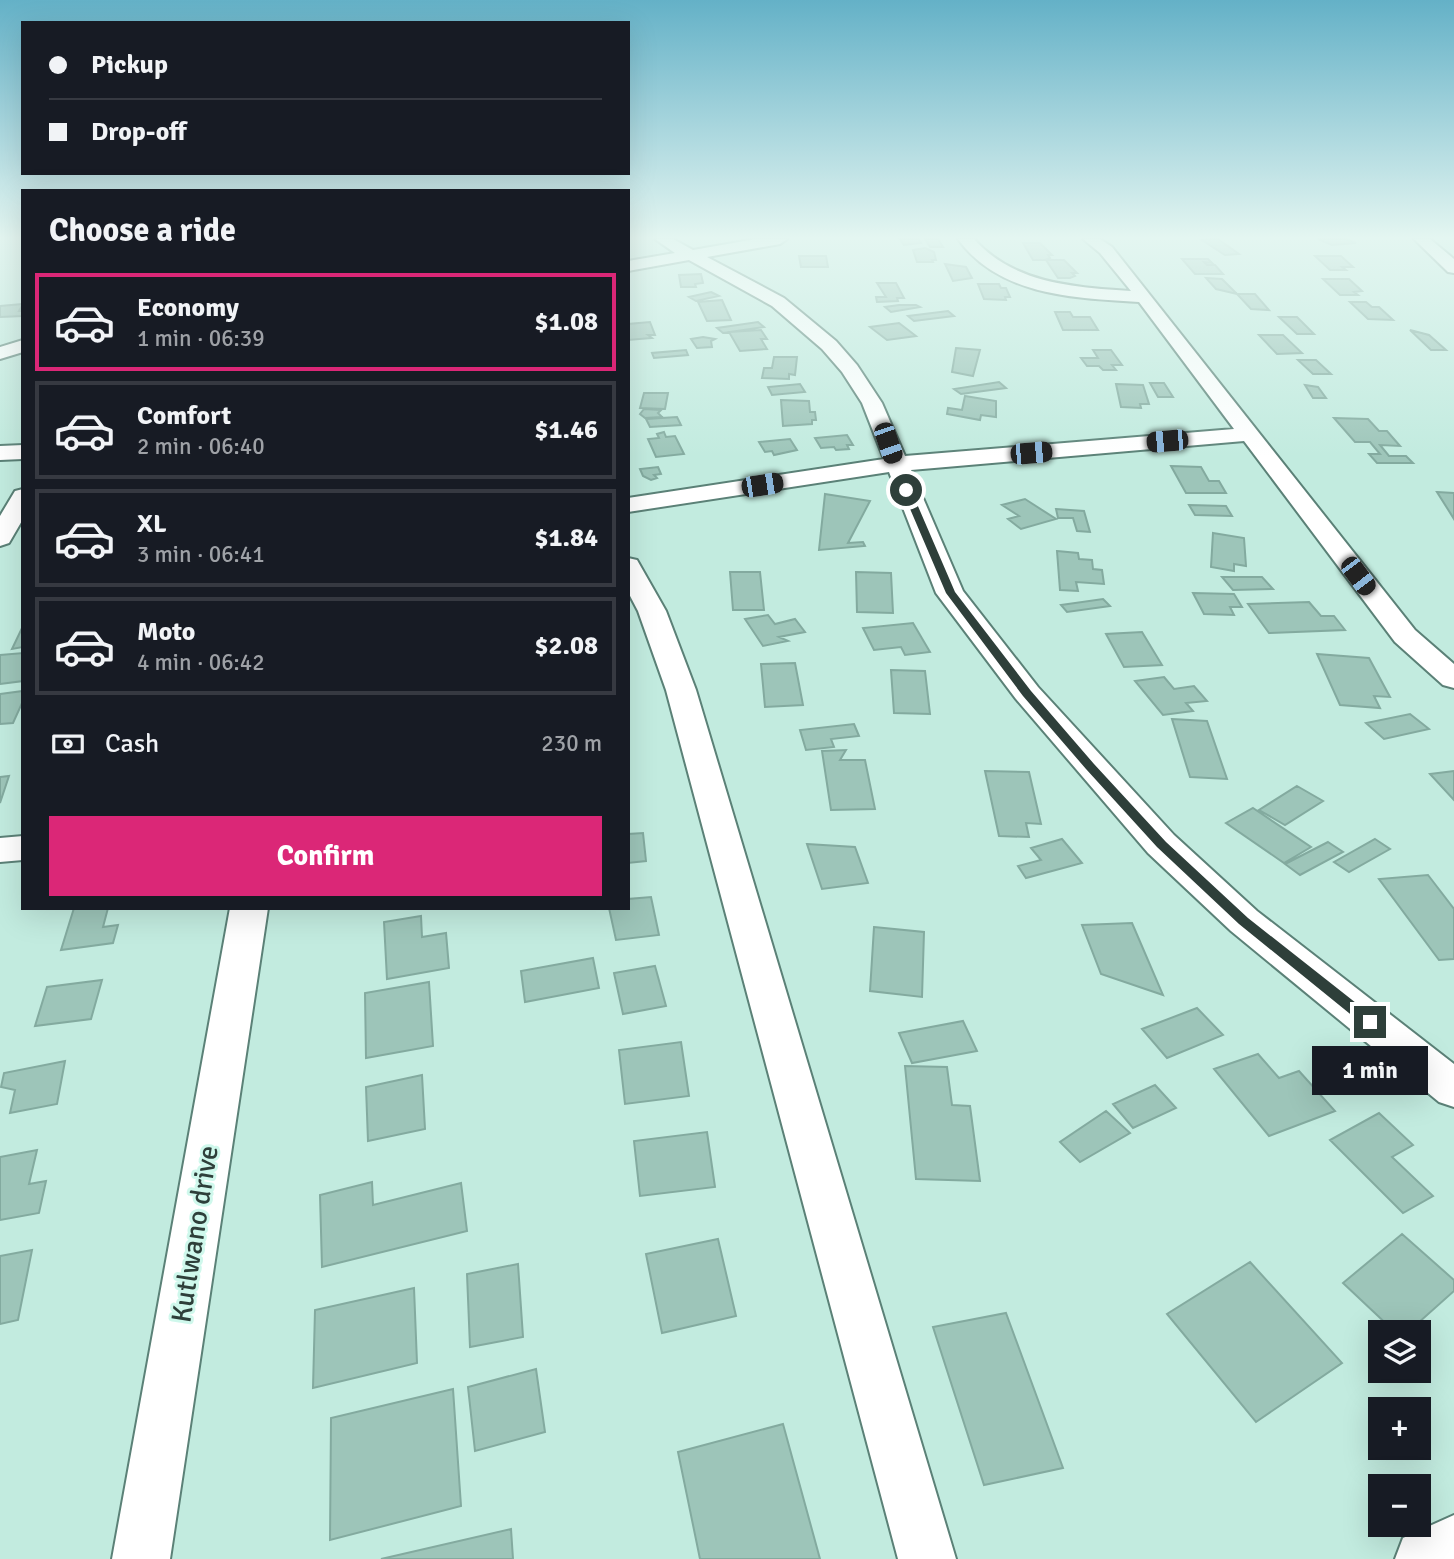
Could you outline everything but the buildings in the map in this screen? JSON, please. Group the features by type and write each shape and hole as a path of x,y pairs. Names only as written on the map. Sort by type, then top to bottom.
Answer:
{"street":[{"path":"789,312 828,345 850,369 872,403 950,593 1027,693 1090,767 1161,845 1244,921 1454,1089"},
{"path":"1155,312 1405,636 1454,679"},
{"path":"0,353 21,347"},
{"path":"630,505 895,464 1248,434"},
{"path":"0,453 21,452"},
{"path":"0,538 21,500"},
{"path":"630,570 652,611 681,690 927,1559"},
{"path":"0,850 21,848"},
{"name":"Kutlwano drive","path":"141,1559 249,910"},
{"path":"1424,1559 1454,1544"}],"route":[{"path":"906,490 950,593 1027,693 1090,767 1161,845 1244,921 1370,1022"}]}
